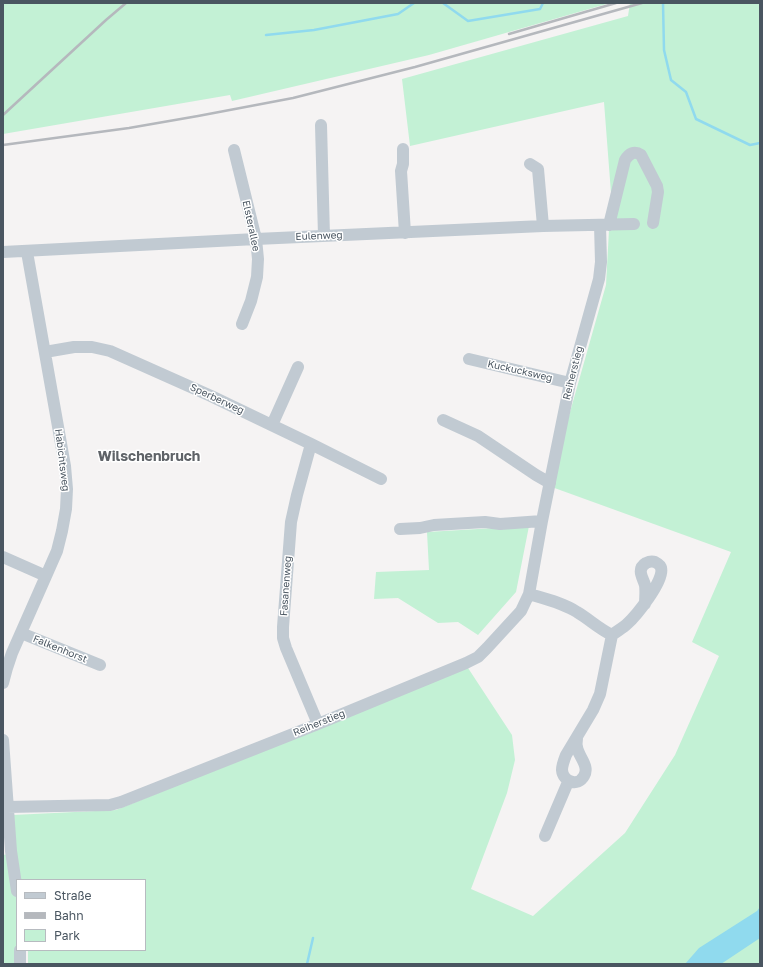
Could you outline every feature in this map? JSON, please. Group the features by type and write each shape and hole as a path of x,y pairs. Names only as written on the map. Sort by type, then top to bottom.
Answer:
{"street":[{"path":"321,125 324,236"},
{"path":"403,149 403,164 401,171 405,233"},
{"name":"Elsterallee","path":"234,150 256,239 258,259 257,277 251,302 242,324"},
{"name":"Reiherstieg","path":"7,807 110,805 121,802 318,724 476,658 521,611 530,594 542,521 570,383 599,279 604,225 625,160 633,153 637,152 641,155 657,186 658,192 653,223"},
{"path":"530,164 538,169 543,226"},
{"name":"Eulenweg","path":"3,252 543,226 634,224"},
{"name":"Habichtsweg","path":"3,683 12,653 57,551 66,509 67,490 65,466 27,252"},
{"name":"Sperberweg","path":"45,352 74,347 92,347 110,351 272,425 381,479"},
{"name":"Kuckucksweg","path":"470,359 570,383"},
{"path":"272,425 298,367"},
{"path":"442,420 478,436 550,483"},
{"name":"Fasanenweg","path":"311,444 296,495 291,522 283,638 318,724"},
{"path":"400,529 485,522 500,524 542,521"},
{"path":"3,557 46,576"},
{"path":"530,594 569,607 602,630 612,635"},
{"path":"568,782 562,771 563,763 566,755 593,710 600,694 612,635 627,625 645,604"},
{"name":"Falkenhorst","path":"21,632 100,665"},
{"path":"568,782 579,781 584,777 585,772 583,760 576,746 577,738"},
{"path":"3,740 7,807 16,884"},
{"path":"545,836 568,782"},
{"path":"20,951 20,964"}],"green space":[{"path":"3,3 610,3 429,55 232,101 230,95 3,134"},
{"path":"630,3 760,3 760,964 28,964 28,951 146,951 146,879 16,879 16,945 14,964 3,964 3,855 16,853 13,815 116,810 468,668 512,735 515,760 507,793 471,889 533,916 625,833 675,755 719,656 692,642 731,552 549,486 606,285 611,193 604,102 410,146 402,79 628,16"},
{"path":"529,526 516,592 478,635 458,622 438,623 398,598 374,599 376,572 429,570 427,532"}],"water":[{"path":"760,907 760,938 721,964 685,964 699,948 757,911"}],"waterway":[{"path":"266,35 314,30 398,14 414,3"},
{"path":"443,3 468,21 540,9 543,3"},
{"path":"663,3 664,50 671,80 686,92 696,119 750,145 760,143"},
{"path":"307,964 313,938"}],"railway":[{"path":"3,115 126,3"},
{"path":"509,34 616,3"},
{"path":"3,145 129,128 293,98 415,67 642,3"}],"district":[{"name":"Wilschenbruch","path":"149,457"}]}
